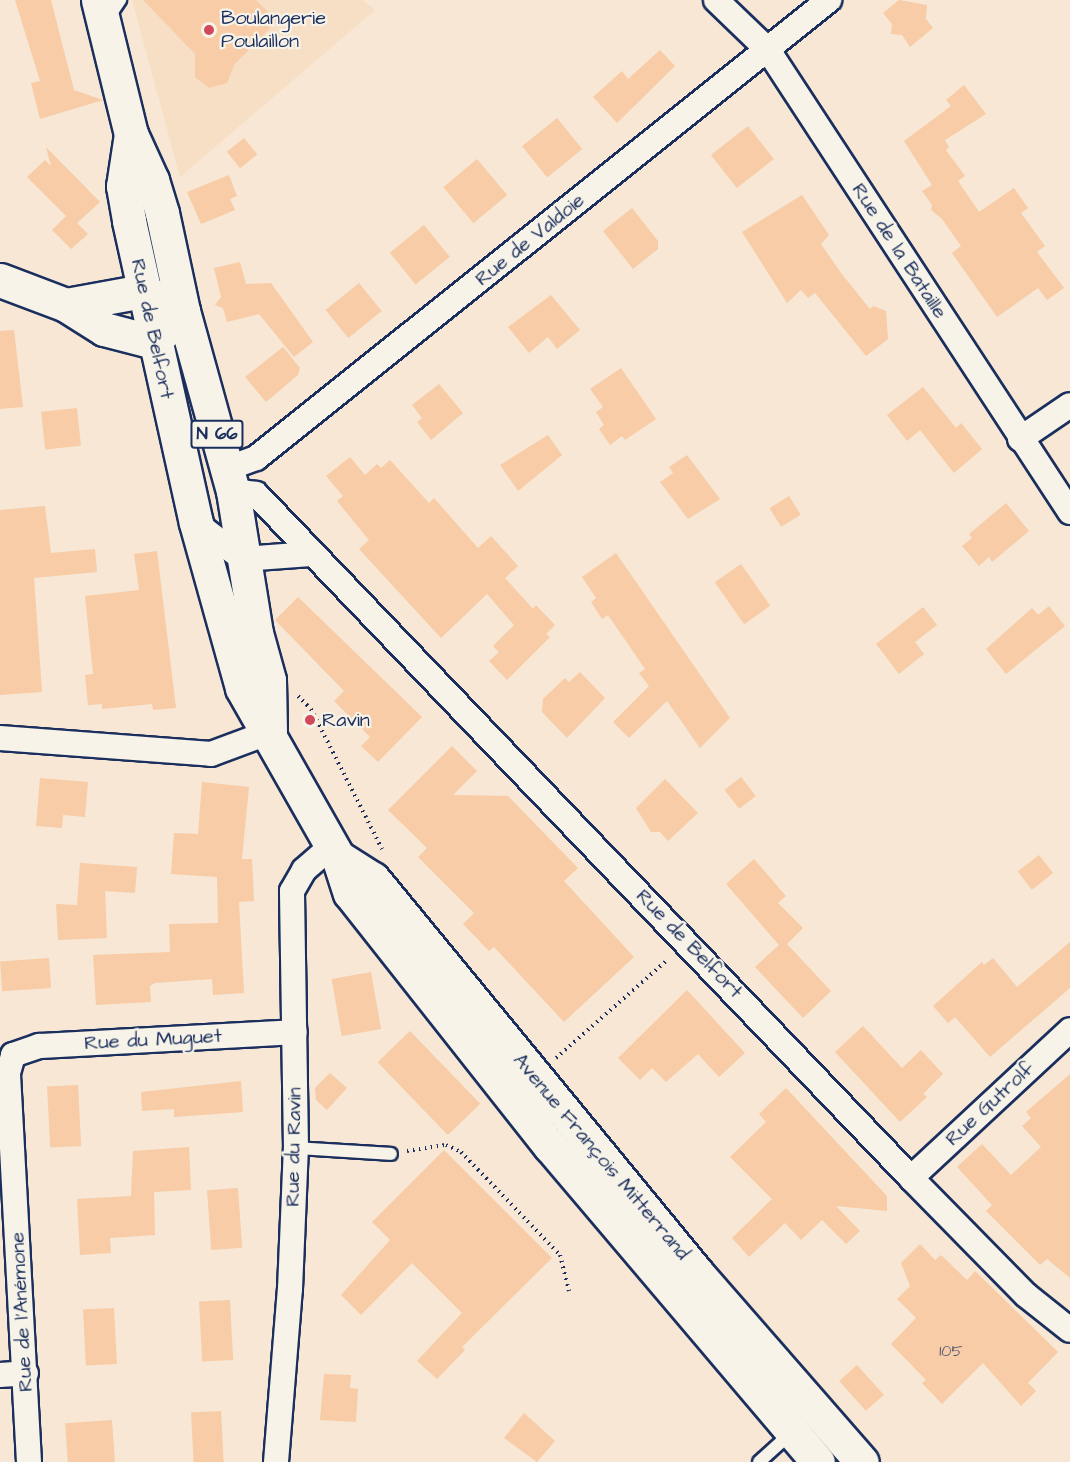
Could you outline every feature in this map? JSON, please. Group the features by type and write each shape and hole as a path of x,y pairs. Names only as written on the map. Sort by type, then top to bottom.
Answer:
{"main road":[{"name":"Rue de Belfort","path":"107,8 131,134 152,180 183,311 229,480 243,559"},
{"name":"Rue de Belfort","path":"131,134 123,186 154,342 196,523"},
{"path":"0,280 66,305 104,329 154,342 183,311 143,291 66,305"},
{"name":"Avenue François Mitterrand","path":"196,523 242,688 270,732 335,852 350,893 550,1146 805,1422 851,1458"},
{"name":"Avenue François Mitterrand","path":"243,559 256,633 269,680 270,732"},
{"name":"Avenue François Mitterrand","path":"805,1422 818,1462"}],"street":[{"name":"Rue de la Bataille","path":"716,0 768,50 1020,439 1070,512"},
{"name":"Rue de Valdoie","path":"229,480 828,0"},
{"path":"1020,439 1070,405"},
{"name":"Rue de Belfort","path":"229,480 256,494 311,554 696,950 911,1178 1026,1295 1070,1330"},
{"path":"196,523 243,559 311,554"},
{"path":"0,738 211,754 270,732"},
{"name":"Rue du Ravin","path":"276,1462 290,1289 296,1148 296,1032 292,891 304,870 335,852"},
{"name":"Rue Gutrolf","path":"911,1178 1070,1030"},
{"name":"Rue du Muguet","path":"13,1055 39,1046 296,1032"},
{"name":"Rue de l'Anémone","path":"13,1055 8,1073 26,1373 28,1462"},
{"path":"0,1375 26,1373"}],"lane":[{"path":"296,1148 391,1154"},
{"path":"759,1462 805,1422"}],"path":[{"path":"548,1066 666,960 696,950"},
{"path":"391,1154 447,1144 461,1152 560,1255 569,1291"}],"shaded area":[{"path":"132,0 363,0 375,10 180,177"}],"building":[{"path":"15,0 51,0 74,90 103,100 40,119 31,83 40,81"},
{"path":"143,0 256,0 277,21 234,65 227,83 209,88 195,77 195,54"},
{"path":"899,0 927,5 926,19 933,28 910,47 902,35 891,34 892,24 883,13"},
{"path":"660,50 675,66 617,123 593,97 622,71 628,79"},
{"path":"964,85 986,114 945,140 949,147 946,150 965,176 958,181 979,212 1014,188 1028,208 1021,213 1045,246 1037,252 1064,288 1047,300 1038,288 997,317 952,253 961,246 942,219 931,210 932,205 922,191 932,185 904,141 951,106 946,100"},
{"path":"557,118 582,149 547,177 522,146"},
{"path":"748,126 774,159 737,188 711,155"},
{"path":"244,138 257,154 240,168 227,152"},
{"path":"46,147 100,202 77,223 88,234 71,249 52,230 66,216 27,177 45,160 51,166"},
{"path":"477,159 507,195 474,223 443,187"},
{"path":"229,175 237,196 230,199 235,210 201,224 187,192"},
{"path":"802,195 829,235 821,244 841,273 870,309 873,306 886,311 888,339 866,356 815,293 808,298 801,290 787,303 742,232"},
{"path":"632,208 658,241 658,249 633,269 603,231"},
{"path":"424,225 450,257 416,285 390,253"},
{"path":"240,262 246,284 271,283 313,342 294,357 259,314 227,322 223,308 215,305 221,297 214,268"},
{"path":"359,283 382,311 348,338 326,310"},
{"path":"551,295 580,330 557,349 548,337 529,353 508,327"},
{"path":"14,330 23,407 0,409 0,331"},
{"path":"283,347 300,368 298,375 266,402 245,377"},
{"path":"621,368 656,419 625,440 622,436 610,445 599,429 604,425 596,412 603,407 590,389"},
{"path":"439,384 463,413 431,440 417,422 422,418 412,405"},
{"path":"923,387 956,428 961,423 982,449 954,473 920,430 907,441 887,415"},
{"path":"77,408 81,446 45,450 41,412"},
{"path":"548,435 562,455 518,491 500,465"},
{"path":"687,455 720,499 688,519 660,482 673,473 669,467"},
{"path":"350,457 365,475 377,464 381,468 390,460 429,503 434,498 478,548 491,536 518,566 505,578 533,609 536,605 555,625 546,634 550,637 507,680 489,661 499,652 493,646 514,625 487,594 441,638 359,549 369,540 337,501 343,496 326,476"},
{"path":"789,496 801,515 781,527 769,508"},
{"path":"1006,503 1029,531 992,562 989,557 979,566 962,546 972,538 969,534"},
{"path":"45,506 51,553 95,549 97,572 34,578 42,692 0,695 0,510"},
{"path":"157,551 176,708 153,710 152,704 102,709 102,704 88,705 85,675 93,674 85,596 139,590 134,554"},
{"path":"616,553 730,718 700,748 667,701 629,738 613,722 649,686 639,673 645,669 608,615 602,619 591,602 596,598 582,577"},
{"path":"741,564 770,606 744,624 715,582"},
{"path":"298,597 422,717 378,762 361,746 370,737 334,701 344,691 275,620"},
{"path":"1049,606 1065,626 1006,674 986,649 1032,608 1038,615"},
{"path":"923,607 937,625 915,642 924,654 899,674 876,644"},
{"path":"580,672 605,698 567,738 542,712 543,699 565,678 569,682"},
{"path":"452,746 477,771 453,795 508,796 578,868 564,881 634,957 564,1022 494,947 489,951 463,924 474,913 418,857 427,848 388,810"},
{"path":"741,777 756,796 739,809 724,790"},
{"path":"40,778 88,782 85,817 63,815 62,828 36,826"},
{"path":"665,779 698,813 668,841 660,832 651,832 636,808"},
{"path":"202,782 249,787 242,859 252,859 254,901 239,902 244,993 213,995 212,979 155,983 150,986 151,1002 96,1005 93,955 170,952 169,924 218,923 217,877 171,874 174,833 198,834"},
{"path":"1039,855 1053,873 1032,890 1018,872"},
{"path":"754,859 786,896 778,903 803,928 787,944 831,991 803,1018 755,967 779,945 726,884"},
{"path":"80,863 137,867 135,893 105,891 107,938 58,940 56,904 77,905"},
{"path":"1070,942 1070,988 990,1057 955,1017 948,1023 933,1006 982,962 984,965 993,958 1017,987"},
{"path":"49,958 51,988 2,991 0,961"},
{"path":"371,972 381,1029 342,1036 332,979"},
{"path":"687,990 745,1053 719,1077 698,1054 666,1082 652,1068 640,1080 618,1058"},
{"path":"863,1026 902,1068 921,1050 943,1074 923,1094 927,1097 900,1122 835,1052"},
{"path":"410,1031 480,1104 448,1135 378,1062"},
{"path":"330,1073 347,1088 327,1110 316,1100 315,1088"},
{"path":"1070,1074 1070,1278 1047,1259 1040,1265 986,1211 992,1205 957,1167 982,1144 1011,1175 1041,1147 1022,1126 1031,1118 1026,1112"},
{"path":"241,1081 243,1112 174,1117 174,1109 142,1111 141,1092"},
{"path":"78,1085 81,1146 50,1148 47,1087"},
{"path":"786,1088 887,1196 887,1211 836,1206 860,1231 846,1244 822,1220 801,1240 785,1223 749,1257 732,1238 772,1199 730,1157 766,1122 759,1114"},
{"path":"189,1147 191,1190 154,1192 155,1235 110,1238 111,1253 80,1255 77,1199 131,1196 133,1151"},
{"path":"444,1150 552,1258 462,1347 465,1350 437,1379 417,1361 462,1313 412,1263 361,1315 341,1295 390,1240 372,1222"},
{"path":"238,1188 242,1248 211,1250 207,1190"},
{"path":"920,1244 935,1260 941,1255 967,1280 975,1271 1058,1352 1028,1383 1036,1391 1021,1406 983,1363 942,1404 922,1383 926,1380 891,1344 916,1318 897,1299 910,1286 901,1263"},
{"path":"230,1300 233,1360 202,1362 199,1302"},
{"path":"114,1308 117,1364 86,1366 83,1310"},
{"path":"857,1365 884,1395 866,1411 839,1381"},
{"path":"324,1374 351,1375 350,1388 358,1389 356,1422 320,1420"},
{"path":"221,1411 224,1462 194,1462 191,1413"},
{"path":"524,1413 555,1441 537,1462 504,1438"},
{"path":"112,1420 115,1462 68,1462 65,1423"}],"place":[{"name":"Boulangerie Poulaillon","path":"209,30"},
{"name":"Ravin","path":"310,720"}]}
